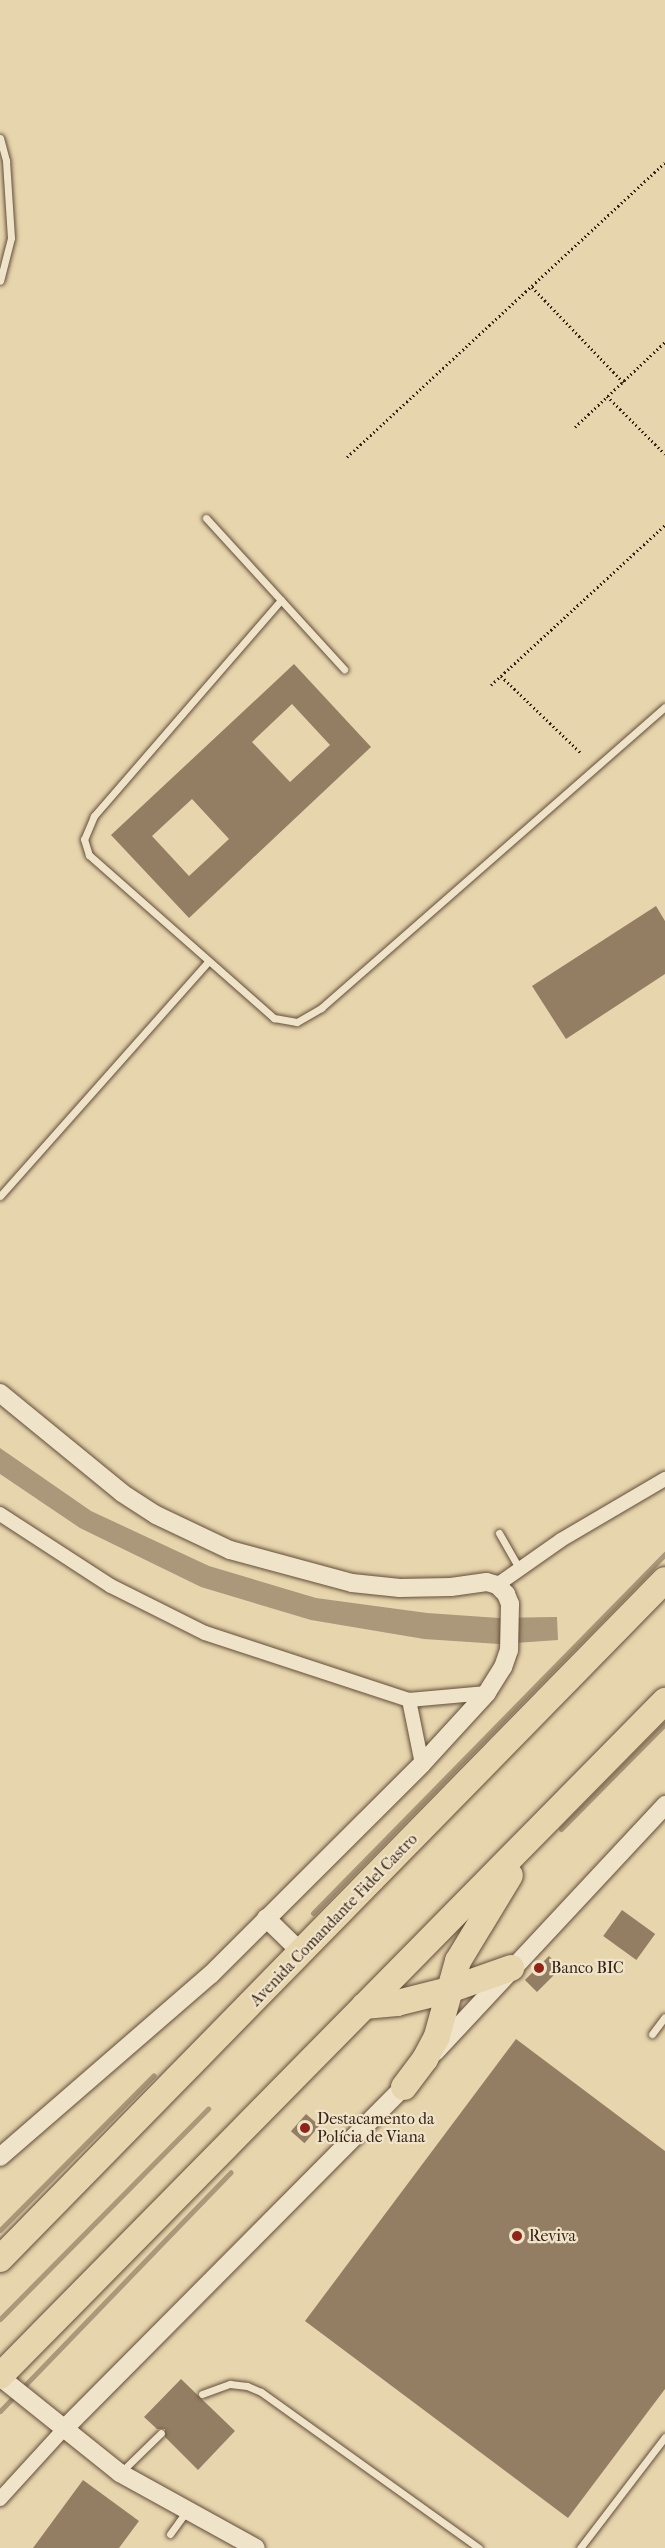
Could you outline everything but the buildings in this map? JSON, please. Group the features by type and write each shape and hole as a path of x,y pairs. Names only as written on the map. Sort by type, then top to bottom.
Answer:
{"highway":[{"name":"Avenida Comandante Fidel Castro","path":"0,2259 665,1580"},
{"path":"0,2376 665,1701"},
{"path":"404,2087 425,2059 437,2036 458,1961 472,1934 515,1868 564,1806"},
{"path":"364,2006 397,2003 449,1990 511,1968"},
{"path":"397,2003 409,2008 426,2023 429,2044 425,2059"}],"street":[{"path":"0,1393 122,1493 156,1515 230,1550 352,1584 400,1588 451,1587 487,1582 497,1585 506,1594 510,1604 509,1650 503,1667 487,1693 422,1764 210,1975 0,2157"},
{"path":"497,1585 519,1568 665,1479"},
{"path":"0,1514 111,1586 205,1633 409,1700 487,1693"},
{"path":"409,1700 422,1764"},
{"path":"0,2499 64,2429 404,2087 511,1968 665,1805"},
{"path":"266,1918 302,1953"},
{"path":"0,2376 120,2473 256,2548"}],"lane":[{"path":"0,138 6,162 12,238 0,280"},
{"path":"206,518 344,669"},
{"path":"281,600 94,816 84,839 89,855 274,1018 297,1022 321,1008 665,707"},
{"path":"0,1196 208,961"},
{"path":"499,1533 519,1568"},
{"path":"652,2034 665,2017"},
{"path":"202,2394 230,2384 247,2386 261,2392 479,2548"},
{"path":"120,2473 161,2433"},
{"path":"580,2548 665,2438"},
{"path":"170,2534 188,2510"}],"path":[{"path":"347,458 665,163"},
{"path":"532,287 623,382"},
{"path":"574,427 665,342"},
{"path":"607,396 665,454"},
{"path":"491,685 665,525"},
{"path":"501,676 580,752"}],"shaded area":[{"path":"0,1448 91,1511 209,1566 316,1598 427,1613 499,1618 557,1617 558,1640 499,1644 424,1639 311,1620 201,1587 80,1528 0,1474"}],"waterway":[{"path":"313,1913 665,1554"},
{"path":"561,1829 665,1724"},
{"path":"0,2230 154,2075"},
{"path":"0,2319 208,2109"},
{"path":"0,2411 231,2172"}],"place":[{"name":"Banco BIC","path":"539,1968"},
{"name":"Destacamento da Polícia de Viana","path":"305,2128"},
{"name":"Reviva","path":"517,2236"}]}
